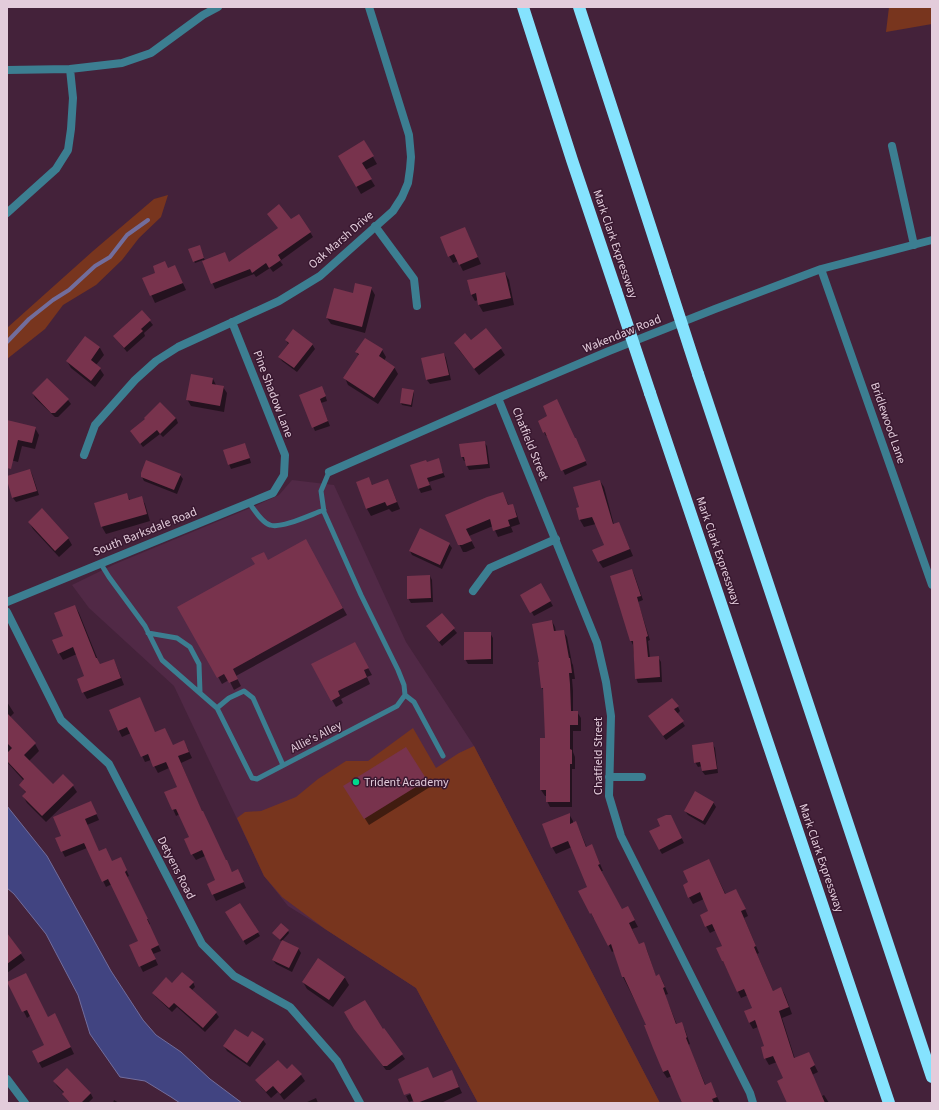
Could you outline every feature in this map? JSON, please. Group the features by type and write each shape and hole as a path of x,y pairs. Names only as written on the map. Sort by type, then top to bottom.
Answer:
{"highway":[{"name":"Mark Clark Expressway","path":"523,7 572,160 889,1103"},
{"path":"579,7 698,374 932,1077"}],"street":[{"path":"7,70 70,69 122,63 151,53 203,15 218,7"},
{"name":"Oak Marsh Drive","path":"84,455 95,425 135,380 156,361 178,347 278,301 320,276 393,211 402,197 408,183 410,169 411,156 409,135 369,7"},
{"path":"7,213 56,170 68,150 71,129 72,98 70,69"},
{"path":"892,146 914,245"},
{"path":"375,226 414,279 417,306"},
{"name":"Wakendaw Road","path":"329,472 498,398 658,332 821,269 932,240"},
{"name":"Bridlewood Lane","path":"821,269 932,585"},
{"name":"Pine Shadow Lane","path":"232,322 285,455 284,475"},
{"name":"Chatfield Street","path":"498,398 597,643 606,682 611,716 609,796 622,836 750,1093 753,1103"},
{"name":"South Barksdale Road","path":"7,602 273,493 284,475"},
{"path":"474,591 490,568 556,539"},
{"name":"Detyens Road","path":"7,612 61,720 109,764 202,944 234,976 290,1006 337,1061 360,1103"},
{"path":"609,777 642,776"},
{"path":"7,1079 25,1103"}],"lane":[{"path":"329,472 321,491 324,510 361,595 398,670 404,685 405,695 414,702 442,756"},
{"path":"249,503 259,516 270,525 285,525 324,510"},
{"name":"Allie's Alley","path":"101,564 108,577 144,626 162,660 217,708 252,778 257,779 397,706 405,695"},
{"path":"148,633 177,638 190,647 199,664 200,692"},
{"path":"217,708 229,698 244,691 253,698 283,765"}],"shaded area":[{"path":"889,7 932,7 932,24 886,32"},
{"path":"168,195 161,217 139,238 122,260 96,285 63,305 45,329 7,359 7,328 154,199"},
{"name":"Trident Academy","path":"292,480 334,485 406,642 474,746 660,1103 478,1103 416,988 288,906 264,876 174,686 89,608 72,585 115,564 279,495"},
{"path":"413,728 436,768 459,753 474,746 660,1103 478,1103 416,988 325,929 282,897 264,876 237,818 245,812 261,811 296,797 318,779 346,761 368,761"},
{"path":"7,806 47,856 111,971 143,1020 156,1035 181,1052 210,1079 242,1103 180,1103 145,1081 120,1077 90,1034 78,995 46,934 14,894 7,888"}],"building":[{"path":"364,140 374,156 362,163 372,179 356,187 338,156"},
{"path":"279,204 291,219 299,214 311,232 278,255 281,260 269,268 266,263 252,273 250,269 211,284 202,261 225,252 229,262 278,228 267,214"},
{"path":"465,227 478,257 459,265 454,254 448,257 440,237"},
{"path":"200,245 204,258 193,262 188,249"},
{"path":"165,261 168,268 175,265 183,283 150,296 142,278 155,273 153,266"},
{"path":"505,272 511,298 478,305 476,293 471,295 467,280"},
{"path":"355,283 372,287 362,327 326,318 334,288 353,293"},
{"path":"142,310 151,320 141,329 143,331 124,348 113,336"},
{"path":"486,328 502,348 474,369 454,343 465,333 471,340"},
{"path":"293,329 313,344 294,368 278,357 289,343 285,340"},
{"path":"85,336 100,347 91,360 101,368 91,381 66,361"},
{"path":"365,338 383,349 379,356 395,367 374,398 343,378 359,354 355,352"},
{"path":"444,353 449,375 426,380 421,358"},
{"path":"191,374 213,378 212,384 224,386 220,406 186,400"},
{"path":"47,378 69,399 55,413 51,413 32,393"},
{"path":"322,386 326,396 320,399 328,421 312,428 299,395"},
{"path":"402,388 414,390 411,405 400,403"},
{"path":"557,399 586,461 561,471 545,432 543,433 538,421 547,416 543,406"},
{"path":"160,402 176,418 160,434 157,430 140,444 130,431 145,419 144,418"},
{"path":"7,420 36,427 32,443 18,440 11,469 7,468"},
{"path":"485,441 488,464 466,466 464,457 461,457 459,444"},
{"path":"245,443 250,458 228,465 223,450"},
{"path":"439,458 443,473 427,478 430,485 418,489 410,465"},
{"path":"146,460 181,474 174,490 141,477"},
{"path":"30,469 37,491 12,498 7,476"},
{"path":"369,477 372,485 388,479 397,502 387,506 385,502 366,509 356,482"},
{"path":"600,480 613,524 619,522 630,549 598,562 592,550 604,545 592,517 579,520 576,508 579,507 573,487"},
{"path":"503,492 508,505 513,504 517,517 508,520 510,526 493,531 490,519 466,529 472,541 458,545 445,515 487,497"},
{"path":"127,493 129,500 142,496 147,514 101,527 94,503"},
{"path":"42,508 69,538 55,551 28,522"},
{"path":"420,528 450,543 440,565 409,551"},
{"path":"306,539 343,608 233,669 238,679 229,683 224,674 217,678 177,607 255,564 251,558 264,552 268,560"},
{"path":"632,569 641,596 637,597 648,636 646,637 648,657 659,656 660,677 635,679 633,641 630,641 610,576"},
{"path":"430,575 431,598 407,599 407,576"},
{"path":"541,583 551,601 530,613 520,595"},
{"path":"75,605 96,658 100,664 114,659 121,678 82,693 77,679 84,676 73,647 58,654 52,640 63,636 54,613"},
{"path":"442,613 455,628 439,642 426,626"},
{"path":"552,620 554,631 564,630 572,673 569,673 571,711 578,711 578,725 570,725 570,749 572,750 572,764 570,764 570,802 546,802 546,790 540,790 540,738 545,738 543,688 541,688 539,662 532,624"},
{"path":"464,632 491,632 491,659 464,660"},
{"path":"355,642 369,668 364,670 367,677 338,691 340,696 331,701 311,664"},
{"path":"140,697 155,732 165,728 173,745 184,740 189,752 178,756 202,811 232,872 238,869 244,882 212,895 207,884 215,880 202,850 191,855 184,839 189,837 176,809 172,810 164,792 177,787 166,762 153,767 148,754 141,757 127,727 118,731 109,710"},
{"path":"672,698 679,706 674,709 684,721 663,736 648,716"},
{"path":"7,713 36,743 24,755 53,784 63,774 74,785 42,816 22,796 26,792 19,785 24,779 7,761 7,753 12,748 7,743"},
{"path":"713,742 717,769 702,771 700,762 694,763 692,745"},
{"path":"406,747 427,780 364,819 343,786"},
{"path":"695,791 714,802 703,821 684,811"},
{"path":"91,801 97,814 85,819 99,851 106,848 112,861 121,857 127,870 125,872 159,945 151,949 156,959 139,967 129,945 138,941 108,879 102,882 84,843 61,852 55,838 61,836 53,817"},
{"path":"570,813 570,824 576,821 586,847 592,844 600,864 598,865 622,909 628,906 635,920 629,923 639,944 644,942 656,976 659,974 665,987 663,988 676,1024 682,1022 687,1037 686,1038 705,1085 711,1082 717,1097 712,1099 714,1103 682,1103 668,1070 663,1072 644,1025 646,1025 624,977 622,977 611,944 608,946 578,891 587,887 568,841 551,848 542,824"},
{"path":"666,815 671,815 682,838 659,850 649,831 660,826 657,819"},
{"path":"709,859 725,894 736,889 746,909 741,911 756,946 754,947 773,991 781,987 789,1007 779,1011 794,1058 809,1052 815,1065 810,1068 825,1103 787,1103 777,1081 783,1078 773,1056 764,1059 761,1047 764,1046 755,1020 749,1023 744,1011 752,1008 744,989 737,992 716,948 722,946 712,924 705,927 700,915 708,911 700,892 688,898 683,885 688,882 683,871"},
{"path":"240,903 259,932 243,941 225,912"},
{"path":"281,923 289,930 280,940 272,933"},
{"path":"7,933 22,953 7,964"},
{"path":"282,940 299,948 289,968 272,960"},
{"path":"318,958 345,977 329,1000 302,982"},
{"path":"182,972 194,982 189,987 217,1012 203,1028 174,1003 169,1008 152,993 166,977 172,983"},
{"path":"26,973 48,1017 55,1013 71,1047 38,1063 32,1051 44,1045 27,1010 22,1012 7,982"},
{"path":"365,1000 383,1029 384,1028 403,1054 387,1066 383,1066 354,1029 344,1012"},
{"path":"235,1029 248,1037 252,1031 264,1039 247,1063 223,1046"},
{"path":"278,1060 287,1069 292,1064 302,1074 280,1094 273,1086 266,1092 255,1080"},
{"path":"428,1067 433,1078 452,1070 459,1087 414,1103 410,1093 404,1095 398,1079"},
{"path":"67,1068 91,1093 81,1103 70,1103 62,1094 64,1092 53,1081"}],"waterway":[{"path":"7,342 29,319 53,300 69,290 95,266 110,257 127,235 148,220"}],"place":[{"name":"Trident Academy","path":"356,782"}]}
